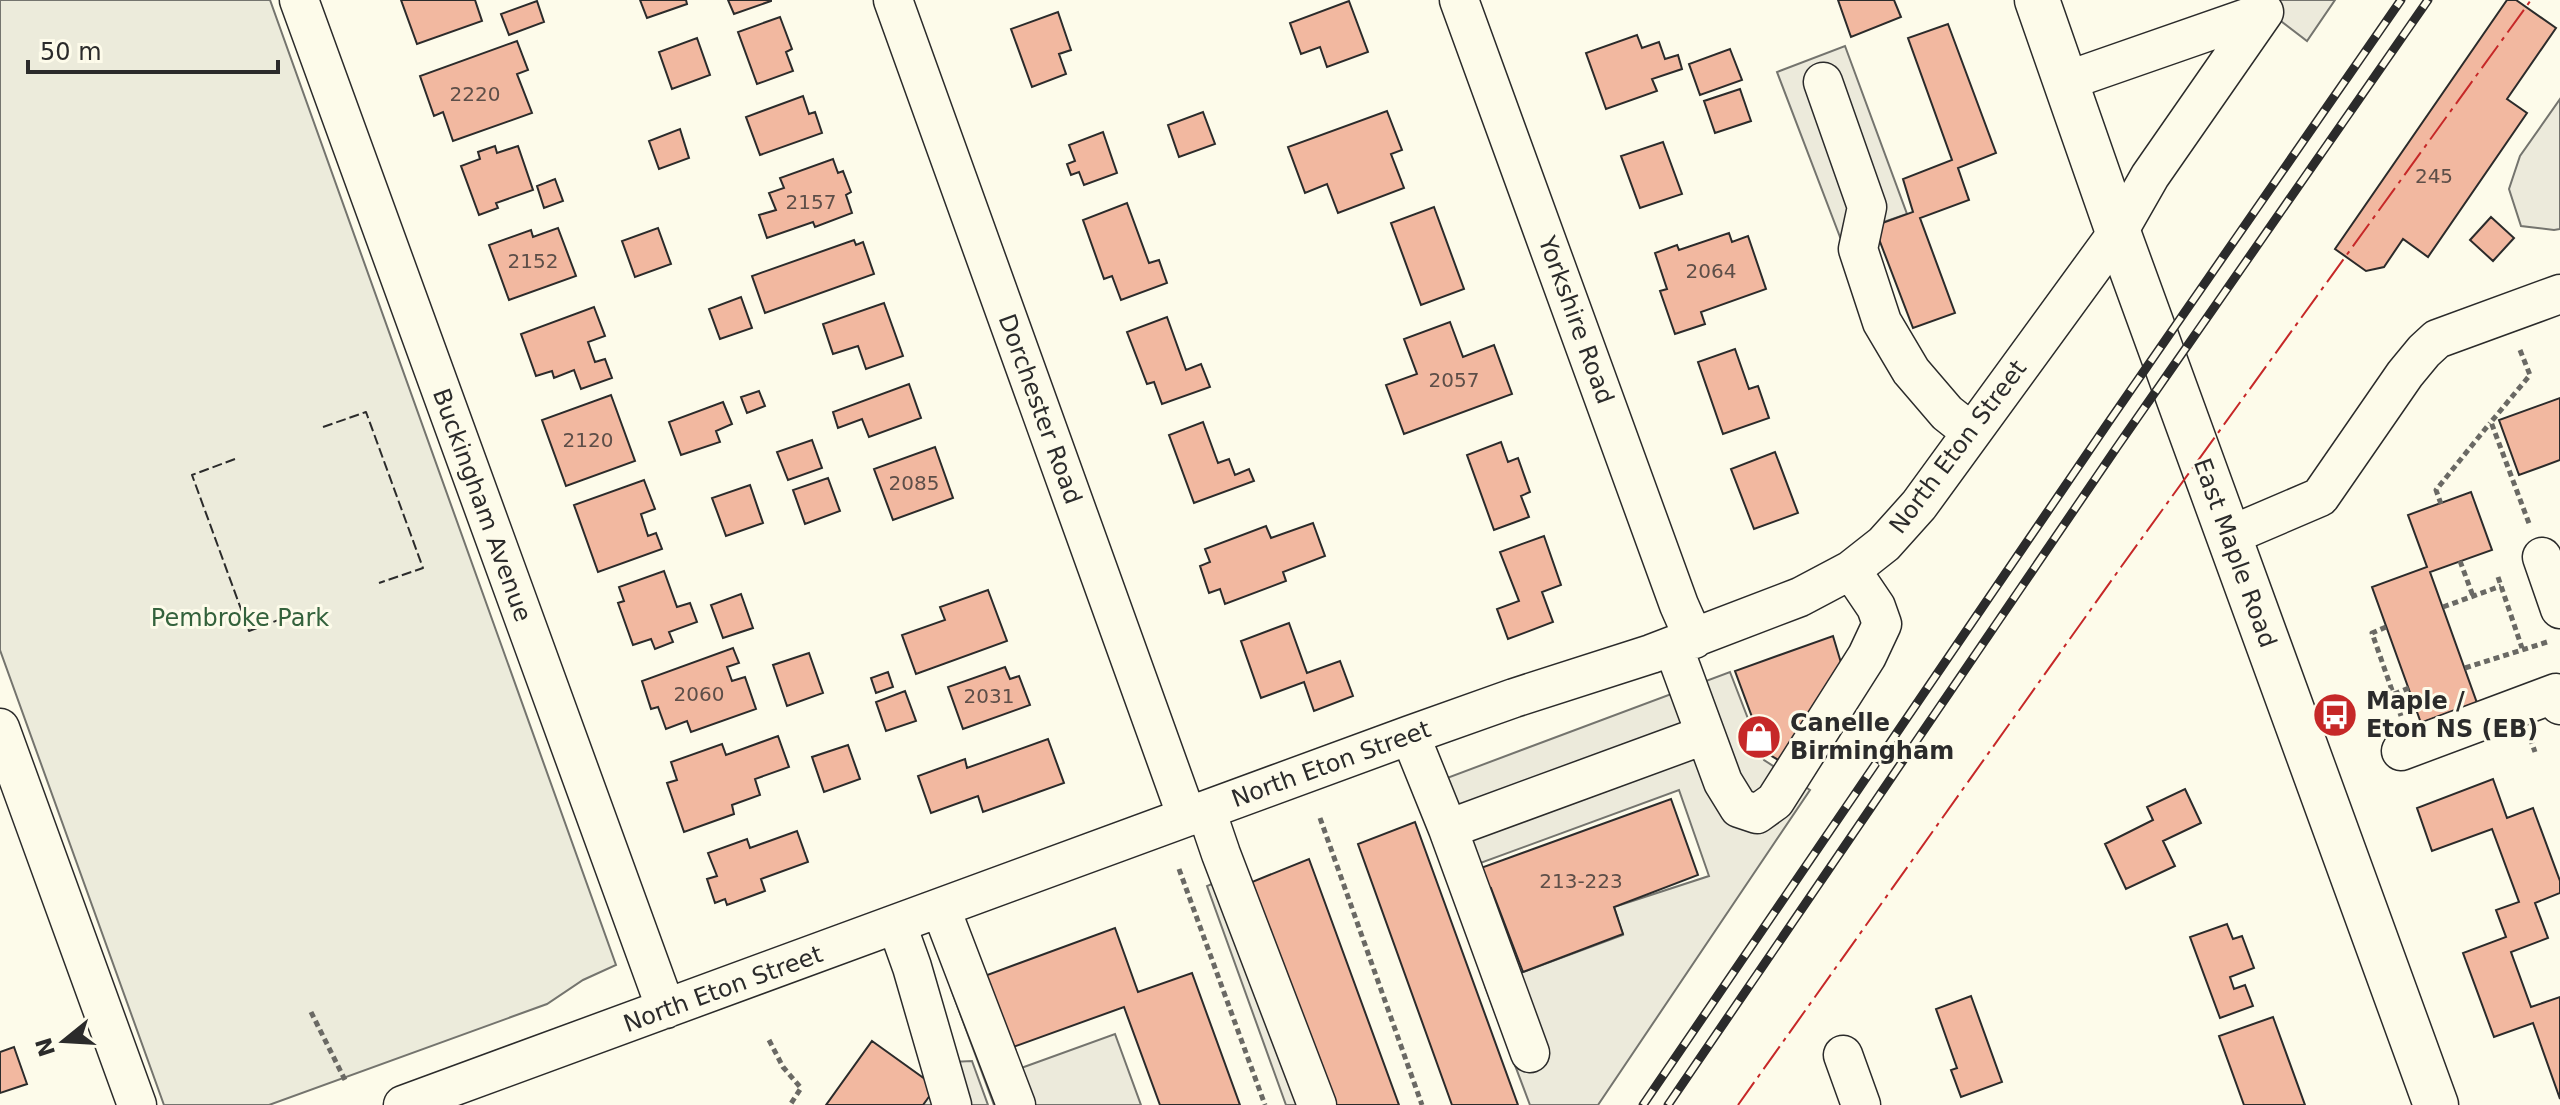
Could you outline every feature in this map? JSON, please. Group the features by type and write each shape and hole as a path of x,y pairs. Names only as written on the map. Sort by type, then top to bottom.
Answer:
{"main road":[{"name":"East Maple Road","path":"2037,0 2118,232 2436,1105"}],"street":[{"name":"Buckingham Avenue","path":"299,0 666,1009"},
{"name":"Dorchester Road","path":"893,0 1196,814 1221,854 1317,1105"},
{"name":"Yorkshire Road","path":"1459,0 1674,590 1704,735 1723,782 1739,808 1757,814 1775,801 1867,656 1882,624 1876,607 1851,570"},
{"name":"North Eton Street","path":"403,1105 446,1098 666,1009 1410,735 1684,642 1800,597 1851,570 1884,544 1919,505 2118,232 2150,176 2264,12 2066,81"},
{"path":"1823,82 1867,207 1858,249 1882,322 1911,371 1947,413 1971,432"},
{"path":"2229,536 2320,497 2405,374 2437,339 2560,294"},
{"path":"2542,557 2560,609"},
{"path":"2402,735 2559,691"},
{"path":"0,728 137,1105"},
{"path":"1410,735 1530,1053"},
{"path":"1448,829 1704,735"},
{"path":"941,909 1016,1105"},
{"path":"897,925 952,1105"},
{"path":"1843,1055 1861,1105"}],"path":[{"path":"2441,504 2436,490 2530,375 2520,350"},
{"path":"2491,422 2542,557"},
{"path":"2460,561 2473,596"},
{"path":"2465,668 2525,647 2498,577"},
{"path":"2443,607 2501,586"},
{"path":"2386,627 2372,633 2394,694 2402,735"},
{"path":"2394,694 2409,688"},
{"path":"1320,818 1422,1105"},
{"path":"1179,869 1265,1105"},
{"path":"311,1012 346,1082"},
{"path":"769,1040 783,1067 801,1088 790,1105"}],"green space":[{"name":"Pembroke Park","path":"0,0 270,0 616,965 583,980 547,1004 269,1105 164,1105 0,650"}],"shaded area":[{"path":"2253,0 2335,0 2307,41"},
{"path":"1845,46 1907,214 1840,237 1777,72"},
{"path":"2560,99 2560,229 2521,226 2509,189 2520,156"},
{"path":"1730,672 1764,760 1810,790 1598,1105 1530,1105 1485,986 1623,935 1614,907 1709,876 1679,790 1445,876 1415,790"},
{"path":"1247,869 1332,1105 1286,1105 1207,886"},
{"path":"979,978 1013,1071 1115,1034 1141,1105 994,1105 951,989"},
{"path":"972,1061 988,1105 923,1105 930,1063"}],"building":[{"path":"401,0 475,0 482,21 417,44"},
{"path":"640,0 686,0 687,4 647,18"},
{"path":"728,0 771,0 771,1 734,14"},
{"path":"1838,0 1894,0 1901,17 1851,37"},
{"path":"2507,0 2516,0 2556,28 2507,99 2527,113 2428,257 2403,239 2384,267 2366,271 2335,249"},
{"path":"537,1 544,22 509,35 501,14"},
{"path":"1349,1 1368,52 1327,67 1320,47 1301,54 1290,23"},
{"path":"1058,12 1071,50 1059,54 1066,74 1032,87 1011,29"},
{"path":"780,17 792,49 786,52 793,71 757,84 738,32"},
{"path":"1948,24 1996,153 1958,168 1969,200 1920,218 1955,313 1913,328 1874,226 1913,212 1903,179 1952,160 1908,38"},
{"path":"1637,35 1642,48 1659,42 1665,59 1678,55 1682,69 1652,79 1657,91 1606,109 1586,53"},
{"path":"697,38 710,75 672,89 659,52"},
{"path":"517,41 528,70 517,74 532,113 453,141 443,112 434,116 420,76"},
{"path":"1730,49 1742,80 1700,95 1689,64"},
{"path":"1740,89 1751,121 1715,133 1704,101"},
{"path":"803,96 809,114 815,112 822,133 760,155 746,117"},
{"path":"1387,111 1402,150 1391,154 1404,188 1338,213 1327,184 1305,193 1288,147"},
{"path":"1203,112 1215,144 1179,157 1168,125"},
{"path":"680,129 689,158 659,169 649,141"},
{"path":"1103,132 1117,173 1084,185 1079,172 1071,175 1067,164 1075,161 1069,145"},
{"path":"1663,142 1682,194 1640,208 1621,156"},
{"path":"495,146 497,153 518,146 533,190 496,203 498,208 479,215 461,166 480,159 478,152"},
{"path":"833,159 838,173 843,171 851,192 846,195 852,213 815,227 813,222 767,238 759,215 776,210 769,193 784,188 780,178"},
{"path":"555,179 563,201 544,208 537,186"},
{"path":"1127,203 1149,263 1159,260 1167,283 1121,300 1112,276 1104,279 1083,220"},
{"path":"1434,207 1464,289 1421,305 1391,223"},
{"path":"2491,217 2514,238 2493,261 2470,240"},
{"path":"558,228 576,276 509,300 489,245 531,230 533,237"},
{"path":"658,228 671,264 635,277 622,241"},
{"path":"1729,233 1732,242 1748,236 1766,289 1701,312 1705,324 1675,334 1660,291 1667,289 1655,253 1677,245 1679,250"},
{"path":"854,240 856,245 863,242 874,274 765,313 752,276"},
{"path":"741,297 752,328 720,339 709,309"},
{"path":"884,303 903,356 866,369 858,346 833,354 823,324"},
{"path":"594,307 605,336 588,342 595,362 605,359 612,378 581,389 574,370 554,378 552,371 536,376 521,334"},
{"path":"1167,317 1186,370 1201,364 1210,387 1162,404 1154,382 1147,384 1127,332"},
{"path":"1450,322 1463,357 1494,345 1512,394 1404,434 1386,385 1417,374 1404,339"},
{"path":"1735,349 1749,389 1758,386 1769,418 1723,434 1698,362"},
{"path":"909,384 921,418 869,437 862,419 838,428 833,412"},
{"path":"759,391 765,406 747,413 741,397"},
{"path":"611,395 635,461 566,486 542,420"},
{"path":"2560,398 2560,460 2519,475 2499,420"},
{"path":"723,402 732,424 716,431 720,442 681,455 669,422"},
{"path":"1203,422 1218,463 1229,459 1235,475 1249,469 1254,481 1194,503 1169,435"},
{"path":"812,440 822,468 788,480 777,452"},
{"path":"1501,442 1508,462 1518,458 1530,492 1521,496 1529,517 1494,530 1467,455"},
{"path":"935,447 953,498 893,520 874,469"},
{"path":"1775,452 1798,513 1754,529 1731,469"},
{"path":"828,478 840,511 805,524 793,490"},
{"path":"644,480 655,509 641,514 648,536 656,533 662,549 598,572 574,505"},
{"path":"750,485 763,523 726,536 712,498"},
{"path":"2471,492 2492,550 2430,572 2477,703 2421,723 2372,587 2427,567 2408,515"},
{"path":"1313,523 1325,556 1283,572 1286,581 1225,604 1220,589 1209,593 1200,566 1210,562 1205,549 1266,526 1271,538"},
{"path":"1544,536 1561,585 1542,592 1553,622 1508,639 1497,609 1519,601 1500,552"},
{"path":"664,571 677,607 690,603 697,622 669,632 673,642 655,649 651,639 633,645 618,603 624,601 619,587"},
{"path":"988,590 1007,641 916,674 902,635 945,620 940,607"},
{"path":"741,594 753,628 723,638 711,605"},
{"path":"1289,623 1307,673 1340,661 1353,696 1314,711 1304,682 1261,698 1241,641"},
{"path":"1833,636 1842,666 1780,761 1765,752 1735,671"},
{"path":"733,648 739,663 727,667 732,681 745,677 756,709 691,732 687,721 666,729 658,707 651,709 642,681"},
{"path":"809,653 823,693 787,706 773,665"},
{"path":"1005,667 1010,679 1019,676 1030,705 963,729 948,687"},
{"path":"888,672 893,687 876,693 871,678"},
{"path":"905,691 916,721 886,731 876,702"},
{"path":"778,736 789,767 755,779 760,795 732,805 734,814 684,832 667,783 677,780 671,762 722,744 726,755"},
{"path":"1048,739 1064,783 983,812 978,796 931,813 918,776 965,759 967,768"},
{"path":"848,745 860,779 824,792 812,757"},
{"path":"2493,779 2507,818 2533,808 2560,881 2560,893 2535,903 2548,938 2511,952 2531,1007 2560,997 2560,1099 2533,1023 2494,1037 2463,953 2506,937 2496,910 2519,902 2492,829 2432,851 2417,808"},
{"path":"2185,789 2201,823 2163,841 2175,866 2126,889 2105,844 2153,820 2147,807"},
{"path":"1671,799 1698,875 1614,907 1623,934 1523,972 1491,888 1486,890 1478,869"},
{"path":"1415,822 1518,1105 1452,1105 1358,844"},
{"path":"797,831 808,862 761,879 765,891 727,905 725,899 715,903 707,879 717,876 708,853 747,839 750,848"},
{"path":"1309,859 1399,1105 1334,1105 1252,882"},
{"path":"2227,924 2233,939 2242,936 2254,968 2230,977 2234,989 2245,985 2253,1006 2220,1018 2190,937"},
{"path":"1115,928 1138,992 1192,973 1240,1105 1160,1105 1124,1007 1005,1050 979,978"},
{"path":"1971,996 2002,1082 1961,1097 1951,1070 1957,1068 1936,1009"},
{"path":"2273,1017 2305,1105 2244,1105 2219,1036"},
{"path":"872,1041 936,1087 923,1105 826,1105"},
{"path":"14,1047 27,1084 0,1093 0,1052"}],"railway":[{"path":"1643,1105 2401,0"},
{"path":"1668,1105 2117,447 2428,0"}],"fence":[{"path":"323,427 366,412 423,568 379,583"},
{"path":"235,459 192,475 249,631 292,615"}],"power":[{"path":"1738,1105 2121,567 2531,0"}],"place":[{"name":"Maple / Eton NS (EB)","path":"2335,715"},
{"name":"Canelle Birmingham","path":"1759,737"}]}
